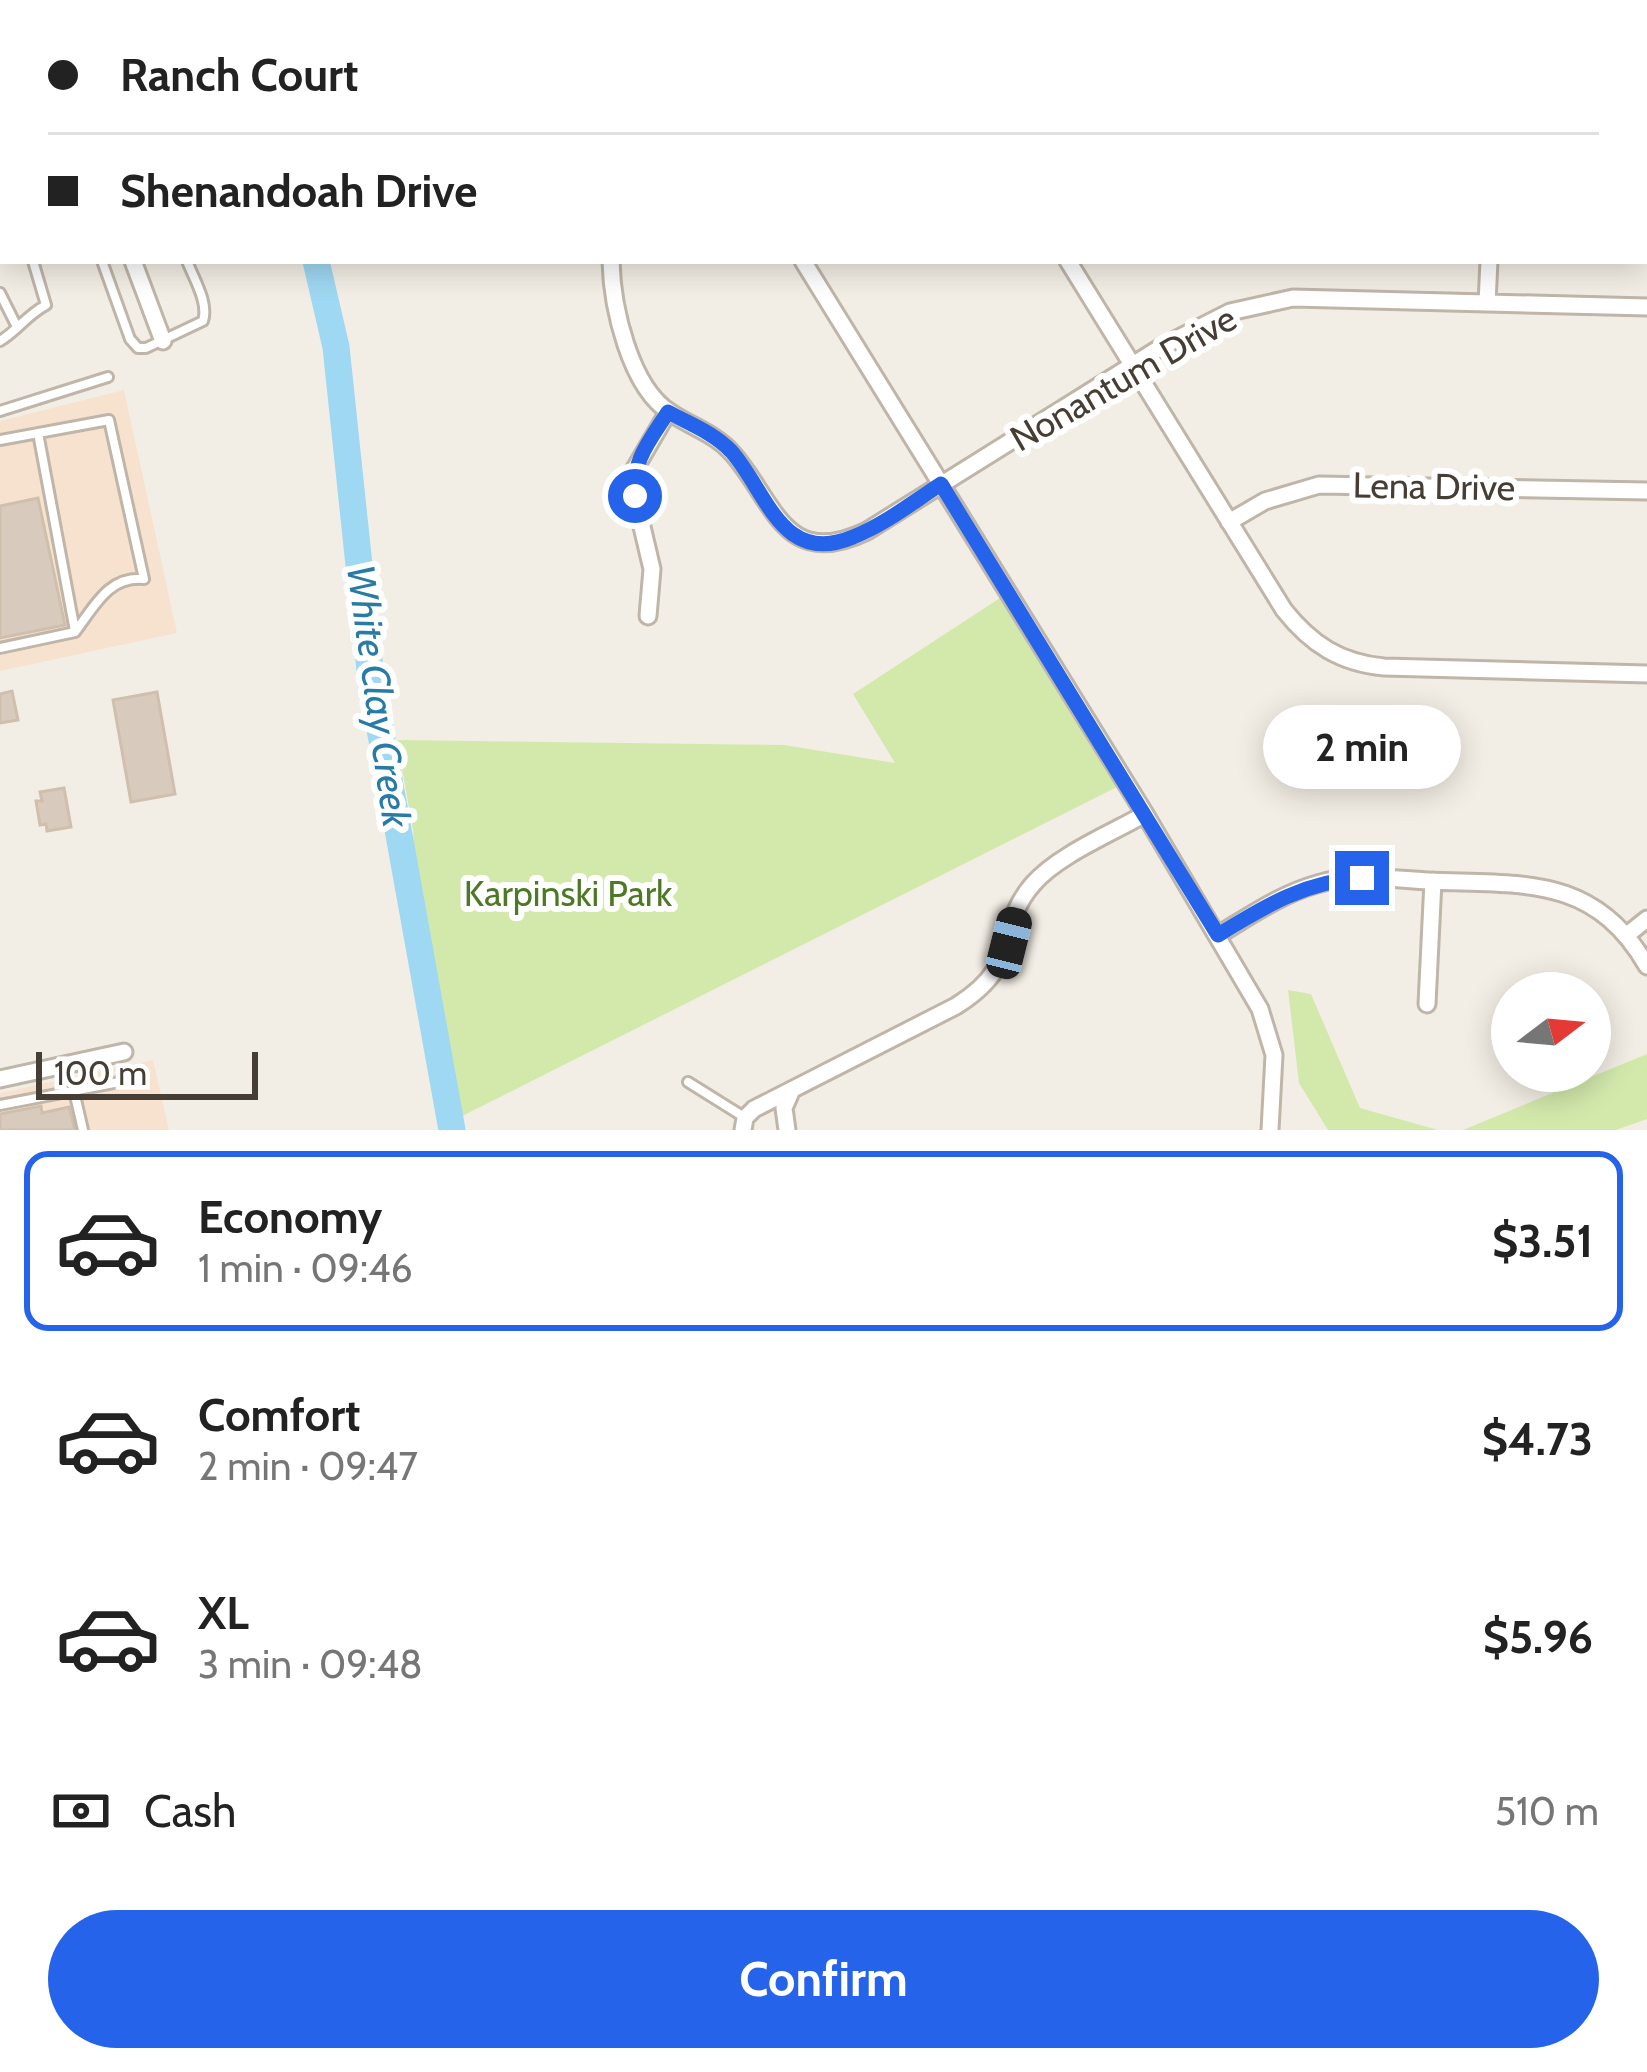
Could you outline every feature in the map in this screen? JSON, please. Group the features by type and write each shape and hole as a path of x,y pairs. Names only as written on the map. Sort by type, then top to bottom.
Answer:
{"street":[{"path":"134,264 163,341"},
{"path":"611,264 616,303 635,369 652,399 668,412 634,470 635,496 652,568 648,616"},
{"path":"805,264 1260,1009 1271,1039 1270,1130"},
{"path":"1070,264 1297,626 1326,651 1384,667 1647,674"},
{"path":"1487,303 1489,264"},
{"name":"Nonantum Drive","path":"668,412 710,434 733,453 770,511 791,533 807,541 840,542 867,531 1207,322 1272,301 1317,298 1647,307"},
{"name":"Lena Drive","path":"1229,522 1287,492 1335,484 1647,491"},
{"path":"744,1124 754,1108 971,997 995,975 1032,885 1144,814"},
{"path":"1218,935 1291,893 1334,879 1518,883 1561,891 1600,909 1627,934 1647,966"},
{"path":"1427,1004 1433,881"},
{"path":"1627,934 1647,920"},
{"path":"0,1078 124,1052"},
{"path":"787,1130 784,1108 792,1090"}],"lane":[{"path":"0,341 46,305 34,264"},
{"path":"103,264 130,339 138,348 195,328 206,313 188,264"},
{"path":"0,292 18,328"},
{"path":"0,411 108,377"},
{"path":"0,440 109,420 144,579 120,579 112,585 75,632 0,648"},
{"path":"38,433 75,632"},
{"path":"0,1105 140,1078"},
{"path":"688,1082 744,1124"},
{"path":"74,1091 83,1130"}],"shaded area":[{"path":"124,390 177,633 0,671 0,421"},
{"path":"153,1060 169,1130 0,1130 0,1093"}],"green space":[{"name":"Karpinski Park","path":"1000,598 1123,784 462,1116 424,947 413,830 397,740 784,745 895,763 853,694"},
{"path":"1288,990 1311,994 1360,1108 1438,1130 1328,1130 1299,1083"},
{"path":"1647,1054 1647,1119 1616,1130 1463,1130 1555,1092 1611,1092 1611,1069"}],"building":[{"path":"38,498 65,625 0,638 0,506"},
{"path":"12,691 18,720 0,723 0,694"},
{"path":"157,692 175,794 131,802 113,700"},
{"path":"64,788 71,827 47,831 46,824 40,825 36,801 42,801 40,792"},
{"path":"41,1106 42,1113 69,1107 75,1130 0,1130 0,1114"}],"waterway":[{"name":"White Clay Creek","path":"317,264 336,347 371,679 452,1130"}],"route":[{"path":"635,496 634,470 668,412 710,434 733,453 779,524 807,541 852,538 941,484 1218,935 1291,893 1334,879 1362,878"}]}
